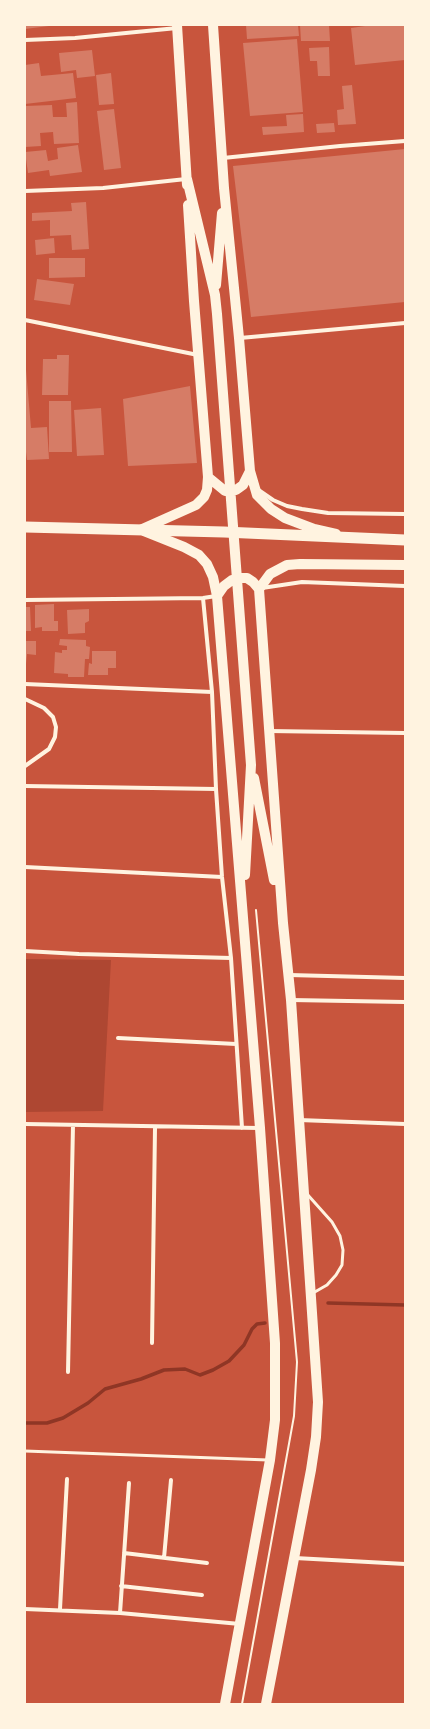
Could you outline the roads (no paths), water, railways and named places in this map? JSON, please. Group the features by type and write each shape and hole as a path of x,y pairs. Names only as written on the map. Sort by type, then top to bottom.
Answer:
{"highway":[{"path":"25,527 405,540"}],"main road":[{"path":"213,25 224,188 239,338 250,471 254,487 257,495 262,501 285,518 314,529 352,538"},
{"path":"140,530 196,505 204,497 207,490 208,477 198,355 177,27"},
{"path":"187,179 215,295 251,765 283,923"},
{"path":"215,295 224,188"},
{"path":"208,477 225,491 236,490 243,485 250,471"},
{"path":"140,530 184,547 199,555 208,564 213,577 217,596 260,1128 274,1344 275,1420 270,1460 225,1704"},
{"path":"259,589 265,580 277,569 287,565 405,565"},
{"path":"217,596 224,586 232,580 239,578 247,578 259,589 268,731 290,1000 318,1402 316,1437 295,1558 266,1704"},
{"path":"243,915 251,765"}],"street":[{"path":"25,40 76,38 177,27"},
{"path":"223,158 405,141"},
{"path":"25,192 103,188 187,179"},
{"path":"25,320 198,355"},
{"path":"239,338 405,323"},
{"path":"254,487 273,500 302,510 405,514"},
{"path":"259,589 302,582 405,586"},
{"path":"25,600 203,598 217,596"},
{"path":"203,598 212,692 216,789 222,877 231,958 242,1128"},
{"path":"25,684 212,692"},
{"path":"25,699 44,708 53,717 56,727 55,737 49,749 25,766"},
{"path":"268,731 405,733"},
{"path":"25,786 216,789"},
{"path":"25,867 222,877"},
{"path":"25,951 231,958"},
{"path":"288,975 405,978"},
{"path":"290,1000 405,1002"},
{"path":"118,1038 236,1044"},
{"path":"298,1120 405,1124"},
{"path":"25,1124 155,1128 260,1128"},
{"path":"68,1372 73,1125"},
{"path":"152,1343 155,1128"},
{"path":"60,1609 67,1479"},
{"path":"164,1558 171,1480"},
{"path":"120,1613 129,1483"},
{"path":"124,1553 207,1563"},
{"path":"295,1558 405,1564"},
{"path":"122,1586 202,1595"},
{"path":"25,1609 60,1609 120,1613 240,1624"}],"lane":[{"path":"303,1191 332,1222 340,1236 343,1250 342,1265 336,1275 327,1285 310,1295"},
{"path":"25,1451 270,1460"}],"waterway":[{"path":"328,1303 405,1305"},
{"path":"25,1423 47,1423 63,1418 88,1403 105,1389 141,1379 164,1370 185,1369 200,1375 213,1370 229,1361 244,1345 252,1329 257,1324 265,1323"}]}
